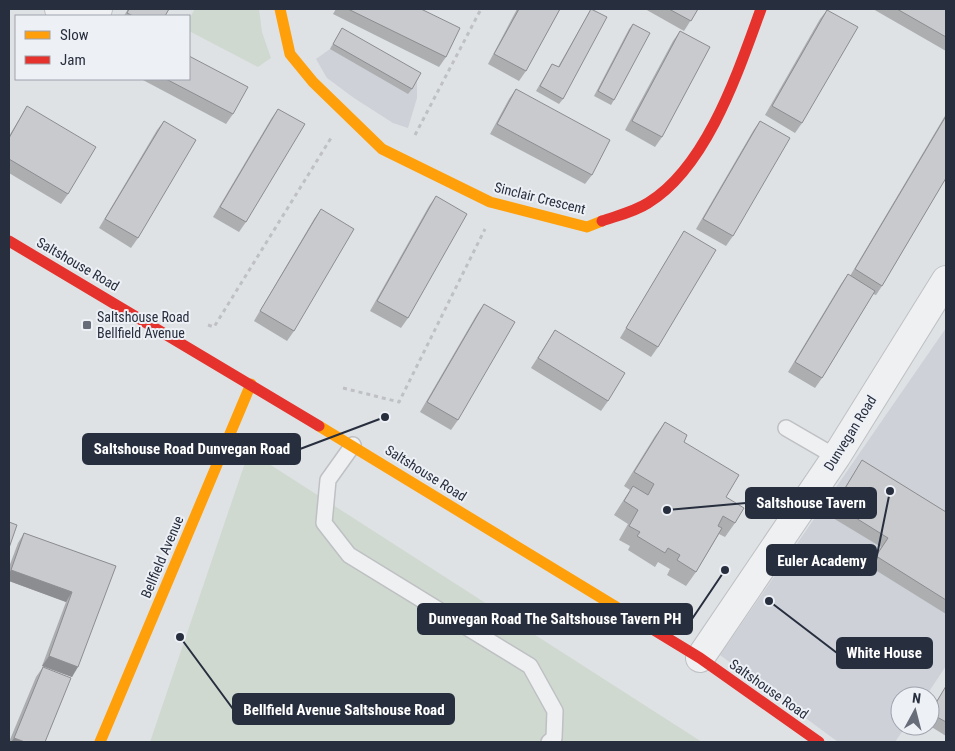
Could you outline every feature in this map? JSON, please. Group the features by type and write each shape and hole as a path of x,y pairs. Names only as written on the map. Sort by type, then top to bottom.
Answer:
{"street":[{"path":"60,9 71,15"},
{"name":"Sinclair Crescent","path":"280,9 290,54 313,82 382,149 490,202 586,227 647,204 678,180 700,147 734,84 761,9"},
{"path":"81,15 97,13"},
{"name":"Saltshouse Road","path":"9,241 252,384 700,658 819,742"},
{"name":"Dunvegan Road","path":"700,658 836,457 946,280"},
{"name":"Bellfield Avenue","path":"100,742 252,384"}],"lane":[{"path":"786,428 836,457"},
{"path":"353,445 328,480 324,523 349,555 530,666 556,711 554,738 549,742"}],"path":[{"path":"402,159 481,9"},
{"path":"206,324 214,327 346,114"},
{"path":"343,388 399,402 498,204"}],"shaded area":[{"path":"195,9 259,9 262,32 271,58 258,67 190,32 190,17"},
{"path":"339,33 417,78 417,98 408,128 393,123 327,78 316,59 330,49"},
{"path":"946,328 946,666 933,686 890,686 890,736 899,736 895,742 838,742 720,655"},
{"path":"249,451 702,742 150,742"}],"building":[{"path":"129,9 169,9 166,15 131,15 127,13"},
{"path":"348,9 421,9 460,28 446,57"},
{"path":"519,9 560,9 526,71 494,54"},
{"path":"591,9 607,17 563,99 540,86 552,64 559,67"},
{"path":"669,9 698,9 691,21"},
{"path":"897,9 946,9 946,37"},
{"path":"827,10 858,27 802,123 772,106"},
{"path":"633,24 650,33 614,100 598,91"},
{"path":"342,28 421,73 412,89 333,44"},
{"path":"680,31 710,47 662,137 632,121"},
{"path":"190,57 248,87 233,114 168,80 190,80"},
{"path":"516,89 610,140 592,175 497,124"},
{"path":"27,106 96,147 68,194 9,159 9,138"},
{"path":"278,109 305,124 246,222 220,207"},
{"path":"946,116 946,178 882,286 855,269"},
{"path":"164,121 196,140 138,238 105,219"},
{"path":"760,121 790,138 733,236 703,219"},
{"path":"436,196 467,214 408,318 377,301"},
{"path":"321,209 354,229 294,331 260,311"},
{"path":"684,231 716,250 658,347 626,328"},
{"path":"848,274 875,291 822,378 795,362"},
{"path":"484,304 515,322 458,420 427,402"},
{"path":"555,330 625,373 608,401 538,358"},
{"path":"665,422 687,435 684,442 739,475 726,497 744,508 735,523 723,516 718,526 722,528 696,572 677,560 680,555 668,548 665,553 637,536 640,532 629,526 638,510 624,501 633,486 648,495 654,484 634,472"},
{"path":"862,460 946,512 946,600 876,556 888,538 835,505"},
{"path":"9,522 17,525 9,548"},
{"path":"24,533 116,566 78,667 49,656 72,592 11,570"},
{"path":"43,667 71,678 45,742 25,742 14,738"},
{"path":"946,686 946,722 940,719 940,696"}],"traffic: slow":[{"path":"280,9 290,54 313,82 382,149 490,202 587,227 602,221"},
{"path":"100,742 251,384"},
{"path":"319,426 636,619"}],"traffic: jam":[{"path":"602,221 648,203 669,187 687,166 704,142 731,89 761,9"},
{"path":"9,241 319,426"},
{"path":"636,619 700,658 819,742"}],"place":[{"name":"Saltshouse Road Bellfield Avenue","path":"87,325"},
{"name":"Saltshouse Road Dunvegan Road","path":"385,417"},
{"name":"Euler Academy","path":"890,491"},
{"name":"Saltshouse Tavern","path":"667,510"},
{"name":"Dunvegan Road The Saltshouse Tavern PH","path":"725,570"},
{"name":"White House","path":"769,601"},
{"name":"Bellfield Avenue Saltshouse Road","path":"180,637"}]}
